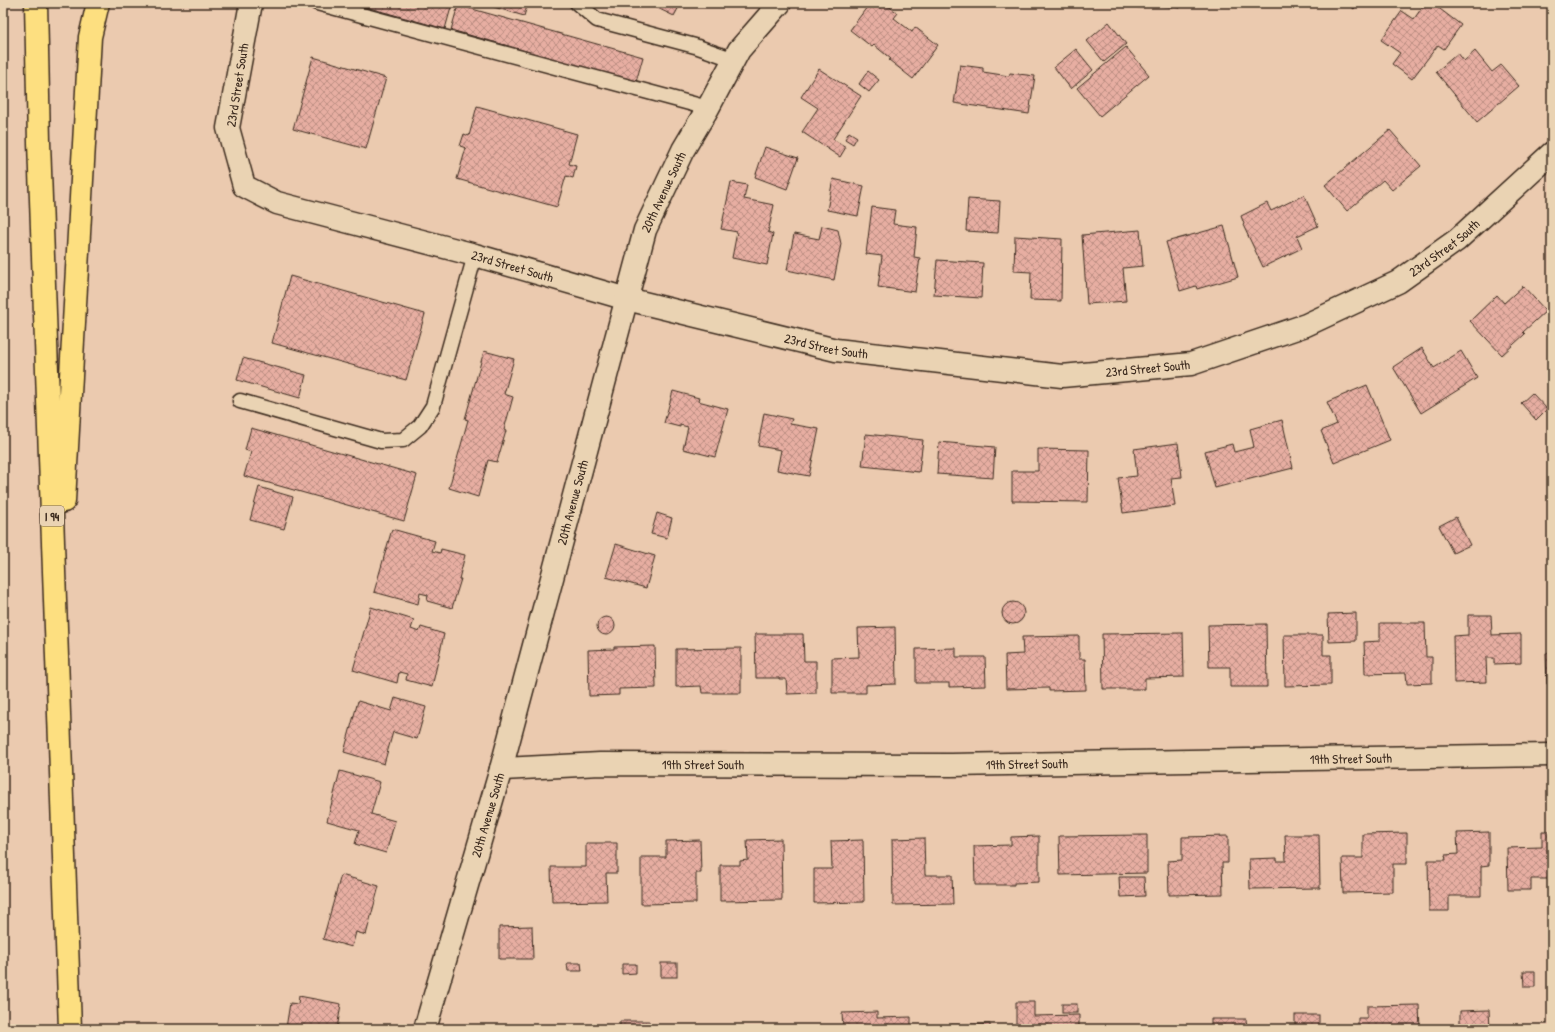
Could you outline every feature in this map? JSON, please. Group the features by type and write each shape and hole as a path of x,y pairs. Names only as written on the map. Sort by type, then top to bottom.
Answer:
{"highway":[{"name":"I 94","path":"36,3 70,1029"},
{"path":"57,644 90,37 98,3"}],"street":[{"name":"23rd Street South","path":"251,3 228,128 244,186 277,203 475,255 626,299 836,350 1062,376 1191,364 1306,325 1398,282 1457,240 1552,153"},
{"name":"20th Avenue South","path":"425,1029 501,769 645,230 683,150 740,50 780,3"},
{"name":"19th Street South","path":"501,769 600,764 951,765 1552,755"}],"lane":[{"path":"317,3 708,108"},
{"path":"577,3 597,20 694,46 735,60"},
{"path":"240,401 381,440 403,440 420,426 433,406 475,255"}],"building":[{"path":"351,3 450,3 452,4 445,29"},
{"path":"472,3 486,3 485,6"},
{"path":"495,3 528,3 524,16 494,7"},
{"path":"647,3 681,3 674,16"},
{"path":"870,3 884,3 898,13 894,18 912,32 915,27 938,45 913,79 889,60 891,59 874,45 872,47 850,30"},
{"path":"1118,3 1144,3 1143,8 1118,6"},
{"path":"1180,3 1180,8 1147,4"},
{"path":"1346,3 1358,3 1354,9"},
{"path":"1425,3 1432,3 1461,25 1444,49 1438,45 1412,79 1392,64 1400,53 1381,40 1402,11 1414,19"},
{"path":"458,5 643,57 636,82 451,30"},
{"path":"1109,22 1126,44 1104,62 1087,41"},
{"path":"1126,47 1149,75 1100,116 1077,88"},
{"path":"1076,49 1093,70 1071,89 1054,67"},
{"path":"1475,51 1492,72 1501,65 1519,86 1477,122 1436,72 1458,53 1464,61"},
{"path":"313,57 386,78 366,149 293,129"},
{"path":"960,65 983,68 983,72 1009,76 1010,73 1035,76 1029,114 954,103"},
{"path":"819,69 861,96 833,139 846,147 840,157 802,132 818,108 801,97"},
{"path":"868,71 879,80 869,92 859,84"},
{"path":"477,106 577,134 569,164 576,166 573,178 566,176 557,207 457,179 466,148 460,146 464,134 469,136"},
{"path":"1390,130 1421,166 1392,190 1383,180 1347,211 1325,185"},
{"path":"849,132 857,137 853,144 845,139"},
{"path":"765,147 798,158 787,189 755,177"},
{"path":"833,179 864,186 858,216 827,210"},
{"path":"731,182 747,185 744,199 774,205 768,232 773,234 767,265 732,258 737,232 721,229"},
{"path":"1304,195 1318,226 1297,236 1302,248 1263,267 1243,225 1241,216 1267,203 1271,211"},
{"path":"968,199 1000,201 998,233 966,231"},
{"path":"872,207 895,210 893,224 917,227 914,257 920,258 915,292 878,287 882,256 866,254"},
{"path":"822,226 838,230 841,244 834,280 787,270 794,234 819,239"},
{"path":"1224,226 1238,277 1197,289 1196,286 1180,291 1166,242"},
{"path":"1140,230 1143,266 1123,268 1126,301 1087,304 1082,235"},
{"path":"1015,236 1062,239 1061,301 1030,300 1031,272 1014,271"},
{"path":"937,260 983,263 981,298 934,295"},
{"path":"290,276 425,314 406,380 272,343"},
{"path":"1523,286 1546,311 1523,332 1525,334 1502,355 1470,321 1497,295 1504,303"},
{"path":"1422,348 1434,368 1461,351 1477,378 1421,413 1393,367"},
{"path":"484,351 514,359 504,394 513,397 504,430 506,431 497,462 488,460 478,497 449,488 468,420 465,419"},
{"path":"243,358 306,375 300,398 237,380"},
{"path":"1367,385 1390,440 1334,463 1321,431 1337,424 1327,402"},
{"path":"673,391 699,398 698,401 728,409 715,457 683,449 688,427 680,425 680,427 664,423"},
{"path":"1532,393 1547,409 1536,420 1521,403"},
{"path":"764,413 792,419 790,424 819,429 809,476 777,470 781,450 758,446"},
{"path":"1282,420 1293,468 1215,488 1205,451 1232,444 1234,452 1254,447 1250,429"},
{"path":"251,428 417,475 404,521 244,476 251,452 245,450"},
{"path":"866,434 923,440 919,472 862,466"},
{"path":"939,442 995,447 993,478 937,474"},
{"path":"1178,443 1182,477 1171,478 1175,506 1123,513 1118,478 1137,476 1134,449"},
{"path":"1038,449 1089,450 1088,502 1012,501 1012,471 1038,471"},
{"path":"259,487 293,497 284,529 250,520"},
{"path":"657,513 672,518 667,538 651,534"},
{"path":"1456,517 1470,545 1453,553 1439,526"},
{"path":"392,529 435,541 432,551 440,553 441,549 465,555 459,579 461,579 452,608 427,601 428,595 420,593 418,604 374,592"},
{"path":"616,544 655,556 646,588 606,577"},
{"path":"1013,602 1021,605 1024,613 1021,621 1013,624 1005,621 1002,613 1005,605"},
{"path":"371,607 414,620 411,629 419,632 421,627 444,634 432,687 406,680 407,674 399,672 397,683 353,670"},
{"path":"1356,613 1356,641 1329,642 1328,614"},
{"path":"1468,615 1491,615 1492,635 1521,634 1521,663 1494,664 1494,658 1486,658 1487,682 1454,683 1453,636 1468,635"},
{"path":"606,617 612,620 615,626 612,632 606,635 600,632 597,626 600,620"},
{"path":"1380,623 1425,623 1426,657 1432,657 1432,683 1407,684 1406,673 1365,674 1364,642 1380,641"},
{"path":"1266,624 1267,687 1230,687 1230,667 1209,667 1208,625"},
{"path":"895,627 896,684 866,685 866,693 832,693 832,658 859,657 858,628"},
{"path":"1183,633 1184,677 1145,678 1145,689 1103,689 1102,634"},
{"path":"755,634 803,634 804,661 816,661 816,693 787,694 786,679 756,678"},
{"path":"1284,635 1323,635 1323,655 1331,655 1331,685 1285,686"},
{"path":"1079,636 1079,659 1085,659 1086,690 1049,691 1049,688 1006,689 1005,655 1023,654 1022,637"},
{"path":"655,646 656,688 619,689 619,695 589,696 588,650 614,649 614,647"},
{"path":"741,648 741,693 702,693 701,686 676,687 676,649"},
{"path":"956,648 956,657 985,657 986,686 949,687 949,683 916,683 916,649"},
{"path":"1546,653 1552,653 1552,684 1547,684"},
{"path":"395,698 426,707 417,739 393,732 384,764 344,752 358,701 391,711"},
{"path":"340,771 380,782 371,814 395,821 386,853 355,844 359,830 327,821"},
{"path":"1489,832 1489,865 1481,866 1481,896 1449,896 1449,911 1429,911 1428,860 1446,860 1445,855 1458,854 1457,833"},
{"path":"1542,832 1552,832 1552,879 1531,879 1531,890 1508,890 1507,848 1542,847"},
{"path":"1407,833 1407,864 1393,864 1393,892 1343,893 1342,858 1363,858 1363,834"},
{"path":"1147,835 1147,873 1060,875 1059,836"},
{"path":"1285,835 1319,835 1320,888 1250,889 1249,859 1277,858 1277,861 1286,861"},
{"path":"1039,836 1039,882 1014,883 1014,885 975,885 974,846 1011,845 1011,837"},
{"path":"1228,836 1228,863 1222,863 1223,894 1169,895 1168,861 1182,860 1182,837"},
{"path":"924,838 925,875 952,875 953,904 893,905 892,839"},
{"path":"781,839 782,900 720,901 720,865 740,865 740,861 748,860 747,840"},
{"path":"700,840 701,873 696,873 696,903 641,904 641,857 666,857 666,841"},
{"path":"863,840 864,902 814,903 814,869 832,869 831,841"},
{"path":"586,843 617,843 617,873 606,873 607,901 552,902 551,867 586,867"},
{"path":"341,875 379,886 366,935 356,932 352,947 323,939"},
{"path":"1119,877 1144,877 1145,896 1120,897"},
{"path":"532,926 533,959 499,959 499,927"},
{"path":"567,963 581,963 582,971 568,971"},
{"path":"661,963 677,963 677,977 661,977"},
{"path":"622,964 636,964 636,973 622,974"},
{"path":"1523,971 1535,971 1535,987 1524,987"},
{"path":"299,996 341,1004 337,1029 286,1028 290,1003 298,1004"},
{"path":"1016,1002 1034,1002 1034,1016 1079,1015 1079,1029 1016,1029"},
{"path":"1062,1004 1077,1004 1077,1013 1062,1013"},
{"path":"1419,1005 1420,1029 1358,1029 1358,1018 1367,1018 1367,1006"},
{"path":"1489,1010 1490,1029 1460,1029 1460,1011"},
{"path":"877,1012 877,1018 911,1017 911,1029 843,1029 842,1013"},
{"path":"1295,1015 1319,1015 1319,1029 1295,1029"},
{"path":"1211,1019 1246,1019 1247,1029 1211,1029"},
{"path":"620,1021 649,1021 649,1029 584,1029 584,1027 620,1026"},
{"path":"990,1024 990,1029 929,1029 929,1025"}]}
